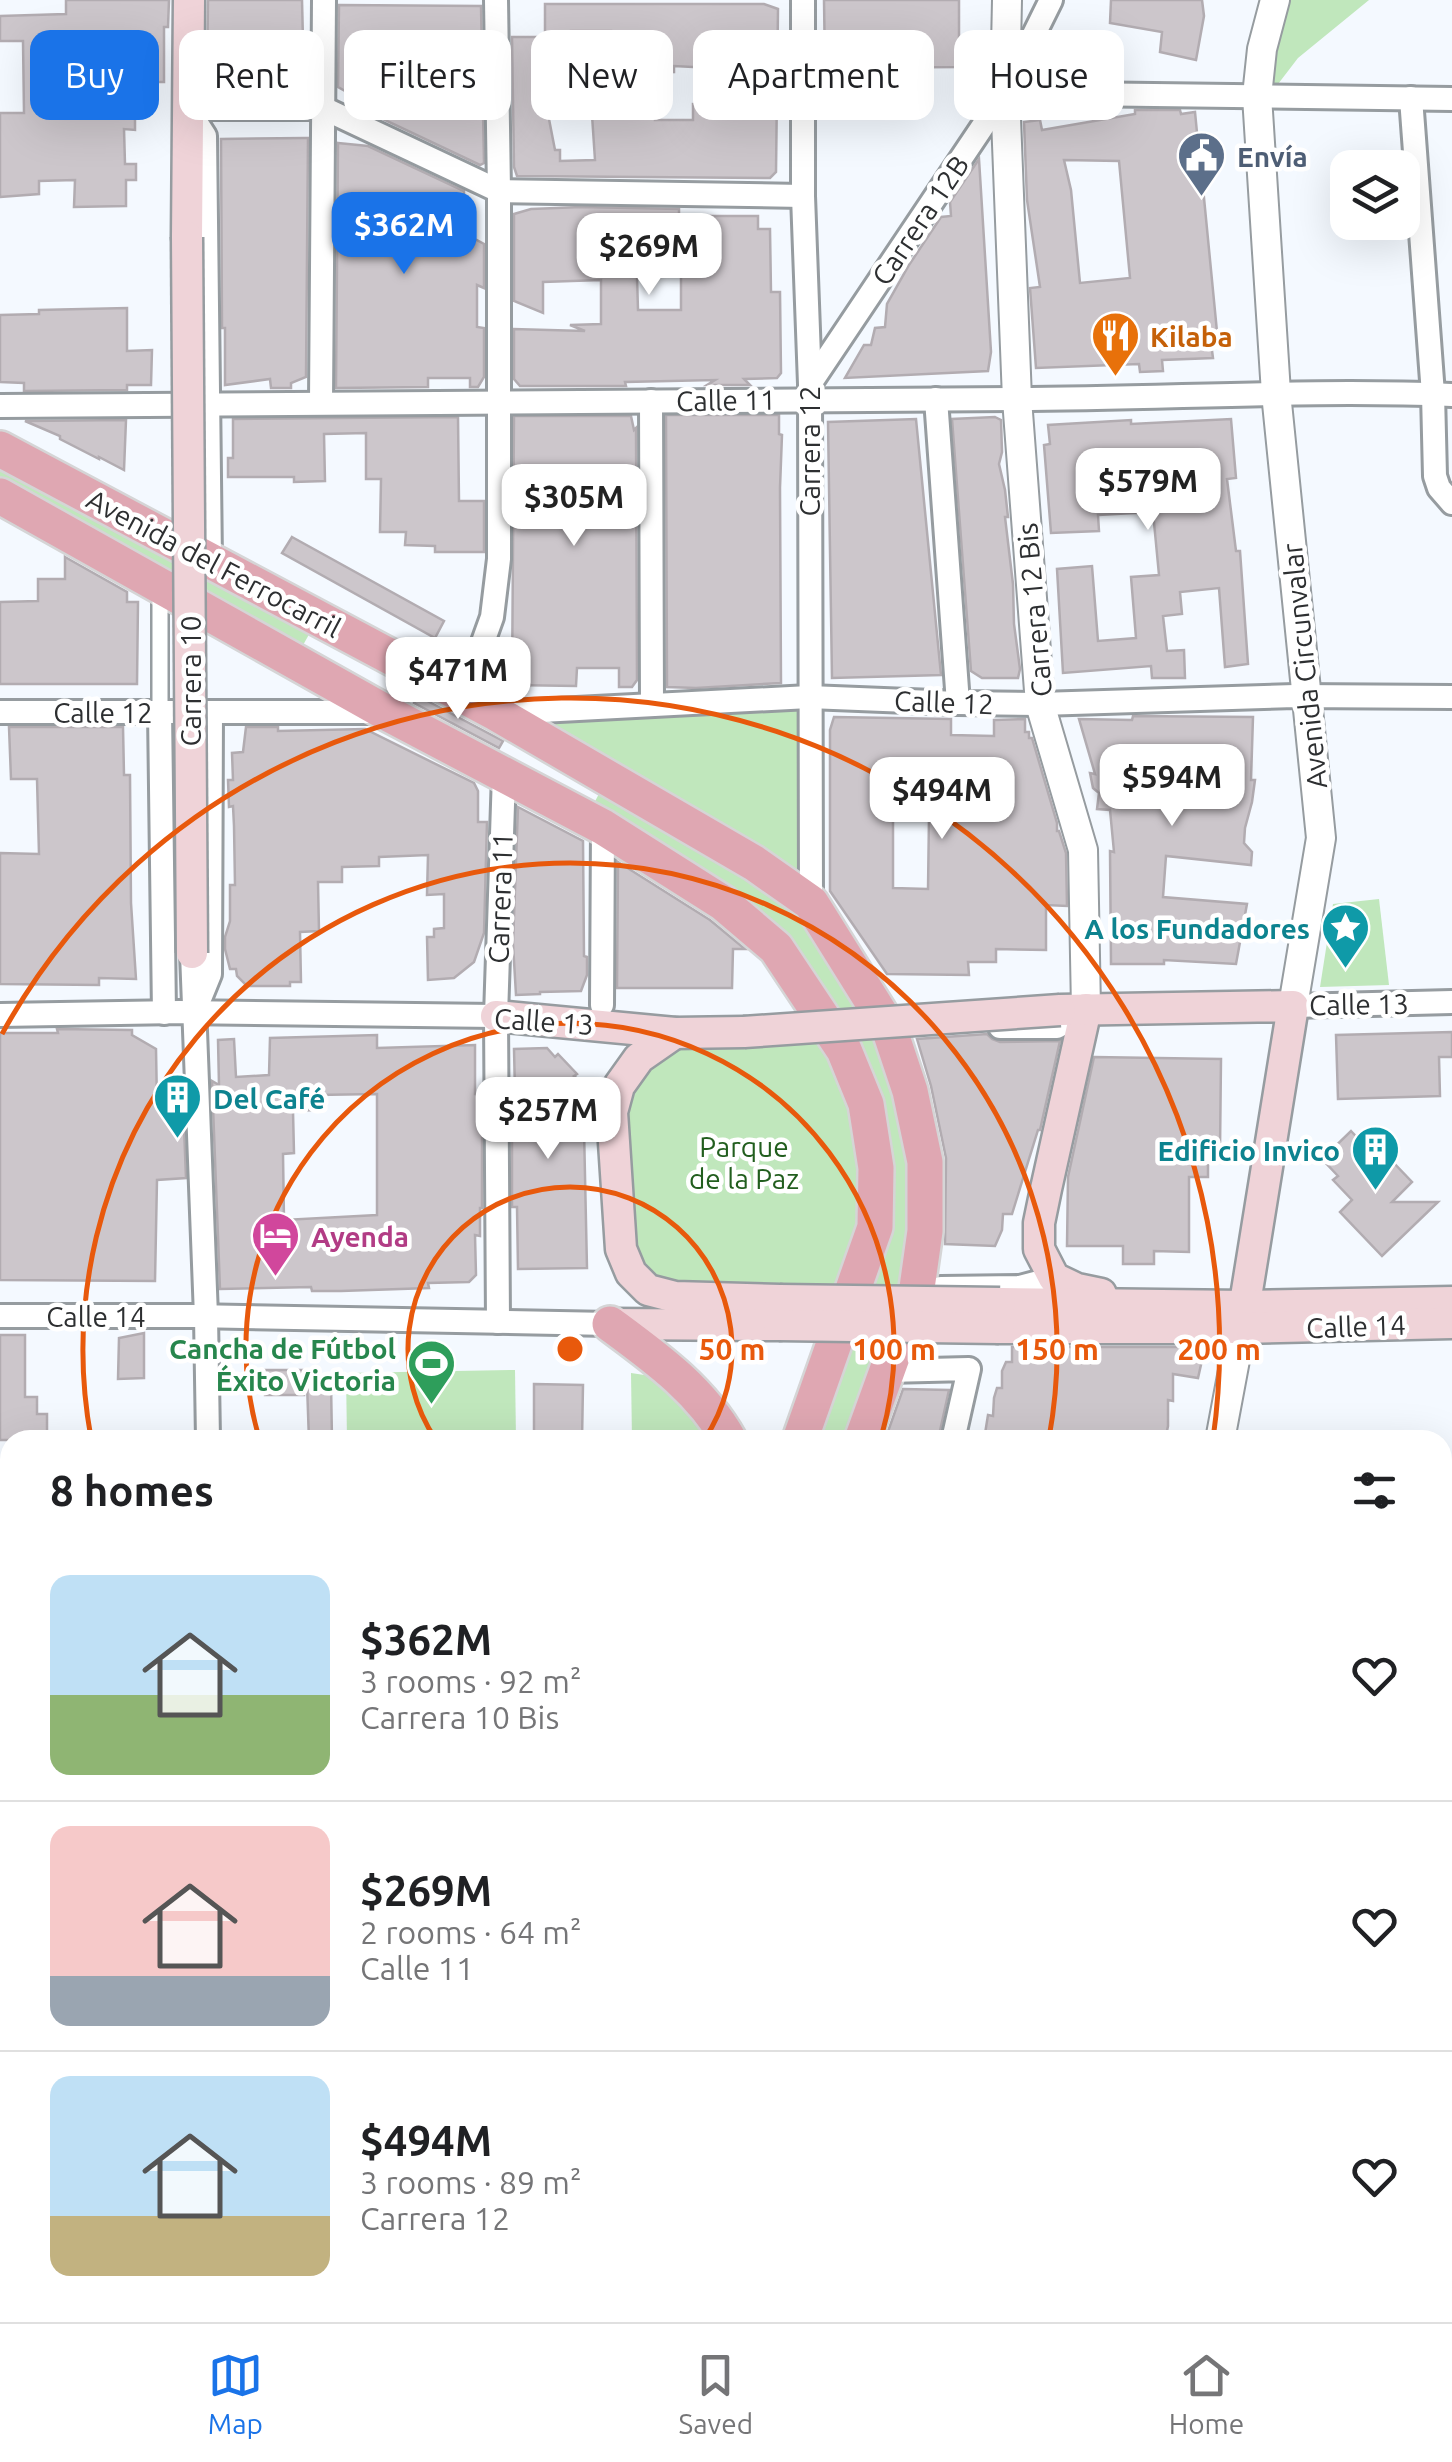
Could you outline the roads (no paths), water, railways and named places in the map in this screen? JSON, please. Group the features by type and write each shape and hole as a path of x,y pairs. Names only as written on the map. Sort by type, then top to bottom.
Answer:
{"main road":[{"name":"Carrera 10","path":"188,30 189,0"},
{"name":"Carrera 10","path":"187,120 192,953"},
{"name":"Avenida del Ferrocarril","path":"0,450 496,713 754,863 811,903 889,1028 910,1091 925,1162 925,1230 917,1288 866,1430"},
{"name":"Avenida del Ferrocarril","path":"0,496 385,712 603,828 723,903 776,948 844,1050 866,1104 876,1168 875,1226 804,1430"},
{"name":"Calle 13","path":"496,1016 675,1033 1073,1010 1292,1006"},
{"name":"Avenida Circunvalar","path":"1243,1317 1292,1006"},
{"name":"Carrera 12 Bis","path":"1054,1278 1039,1249 1039,1223 1073,1010"},
{"name":"Calle 14","path":"675,1033 639,1058 619,1086 612,1112 620,1250 631,1272 648,1290 780,1312"},
{"path":"1054,1278 1077,1290 1158,1305"},
{"name":"Calle 14","path":"999,1315 1158,1305 1243,1317 1452,1302"},
{"name":"Calle 14","path":"610,1324 780,1312 1452,1323"},
{"path":"610,1324 692,1389 724,1430"}],"street":[{"path":"323,30 324,0"},
{"path":"464,696 492,617 498,559 496,0"},
{"name":"Carrera 12","path":"803,0 803,196 810,391 811,903"},
{"name":"Carrera 12 Bis","path":"1006,30 1007,0"},
{"name":"Carrera 12B","path":"1036,30 1051,0"},
{"name":"Avenida Circunvalar","path":"1275,0 1262,49 1257,96 1276,393 1321,838 1292,1006"},
{"path":"1124,94 1452,99"},
{"path":"1411,98 1443,394 1436,476 1439,488 1452,503"},
{"path":"324,109 499,191 803,196"},
{"name":"Carrera 10","path":"195,120 205,136 210,561"},
{"path":"321,402 322,120"},
{"name":"Carrera 12B","path":"810,391 987,120"},
{"name":"Carrera 12 Bis","path":"1006,120 1017,400 1040,704 1083,850 1073,1010"},
{"name":"Calle 11","path":"0,406 651,401 810,391 1017,400 1276,393 1443,394"},
{"path":"936,399 958,703"},
{"path":"651,401 652,706"},
{"name":"Carrera 10","path":"160,586 164,1012"},
{"name":"Calle 12","path":"496,713 809,697 1040,704 1308,696 1452,697"},
{"name":"Calle 12","path":"0,712 385,712"},
{"name":"Carrera 10","path":"193,1014 210,974 211,712"},
{"name":"Carrera 11","path":"498,1322 496,1016 504,774"},
{"path":"602,1005 603,828"},
{"name":"Carrera 10","path":"192,953 208,1430"},
{"name":"Calle 13","path":"1292,1006 1452,1002"},
{"name":"Calle 13","path":"889,1028 1057,1027 1073,1010"},
{"name":"Calle 13","path":"0,1015 164,1012 496,1016"},
{"path":"917,1288 1020,1288 1054,1278"},
{"name":"Calle 14","path":"0,1316 610,1324"},
{"path":"1222,1430 1243,1317"},
{"path":"887,1371 969,1369 955,1430"}],"place":[{"name":"Envía","path":"1202,198"},
{"name":"Kilaba","path":"1115,378"},
{"name":"A los Fundadores","path":"1345,970"},
{"name":"Del Café","path":"178,1140"},
{"name":"Edificio Invico","path":"1375,1192"},
{"name":"Ayenda","path":"276,1278"},
{"name":"Cancha de Fútbol Éxito Victoria","path":"431,1406"}],"park label":[{"name":"Parque de la Paz","path":"744,1162"}]}
